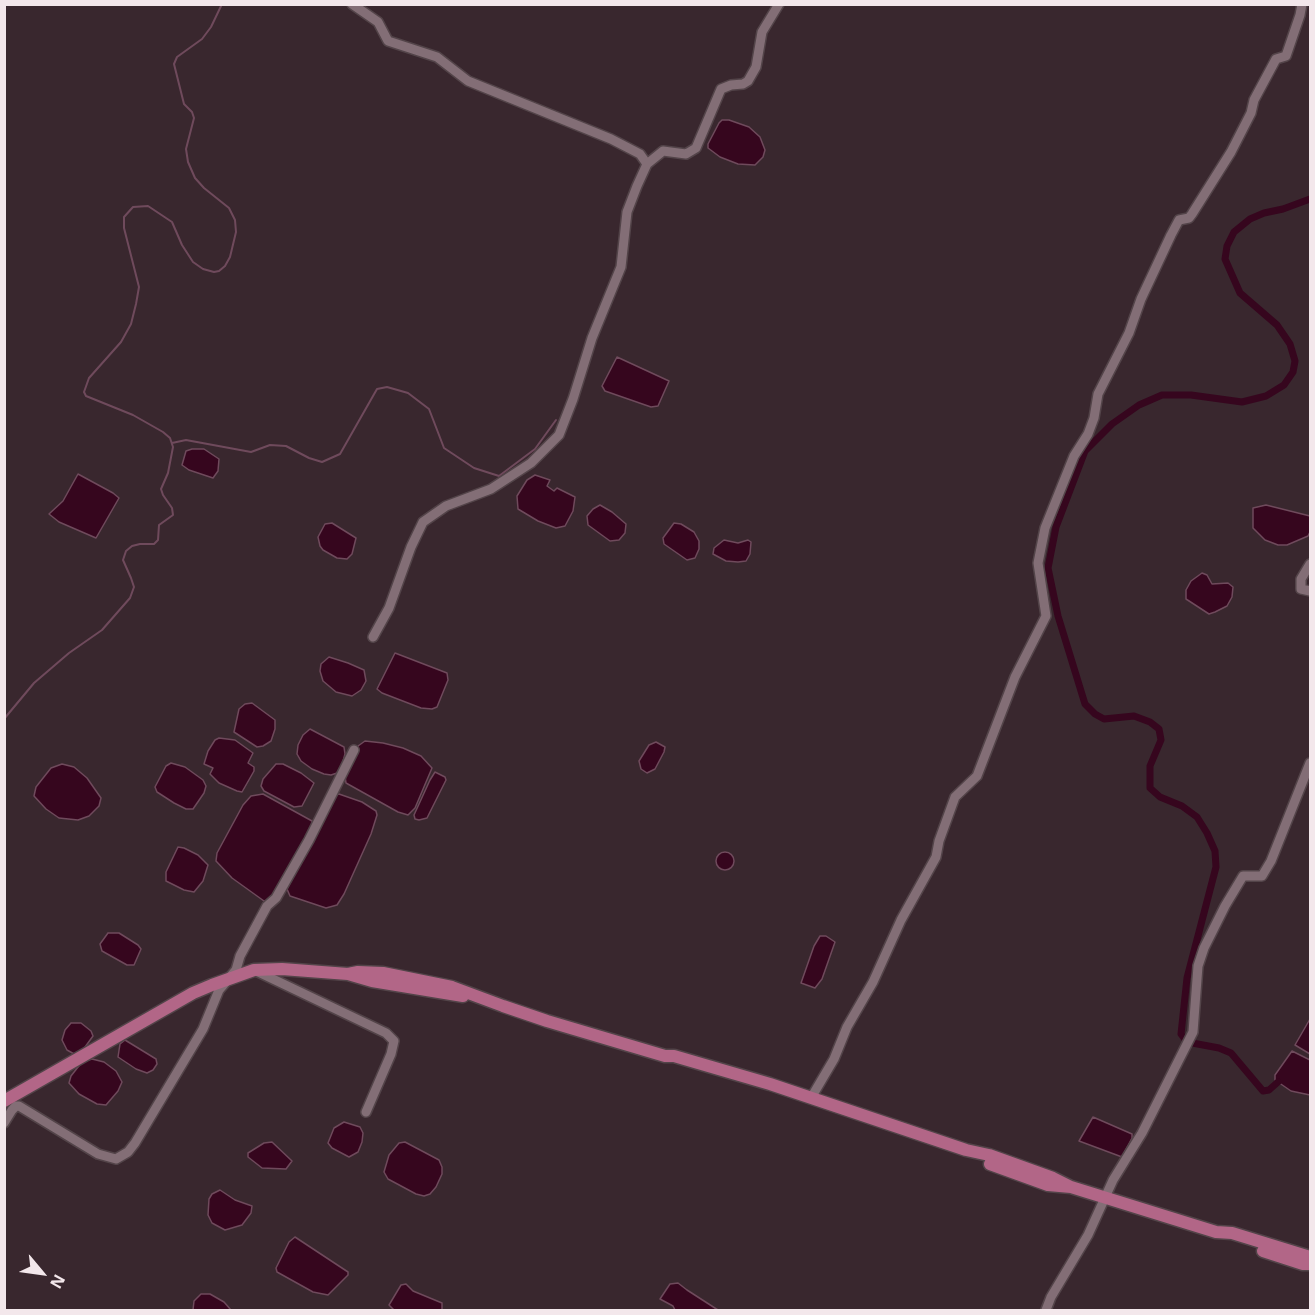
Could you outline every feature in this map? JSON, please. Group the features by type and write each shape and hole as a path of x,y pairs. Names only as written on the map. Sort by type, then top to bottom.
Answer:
{"main road":[{"path":"4,1101 107,1045 194,993 228,978 254,970 282,969 348,974 358,972 407,977 452,987 479,998 665,1056 686,1067 733,1082 765,1091 811,1098 966,1150 989,1155 1104,1198 1216,1232 1236,1243 1303,1264 1311,1264"},
{"path":"1216,1232 1232,1233 1311,1257"}],"street":[{"path":"351,4 378,22 388,41 437,57 468,81 611,139 640,154 647,164"},
{"path":"373,637 388,608 423,522 446,506 490,489 531,463 559,435 592,338 621,267 627,212 647,164 663,152 687,154 696,148 721,89 748,81 756,67 762,32 779,4"},
{"path":"811,1098 834,1059 847,1027 873,982 901,920 936,857 939,841 955,797 977,776 1015,677 1046,616 1038,563 1045,528 1074,456 1088,434 1094,418 1098,394 1129,333 1141,299 1179,220 1189,218 1192,214 1231,152 1276,58 1286,56 1302,4"},
{"path":"1311,564 1301,579 1301,589 1311,591"},
{"path":"4,1123 12,1110 19,1106 98,1154 116,1159 128,1152 203,1029 219,990 236,970 240,956 267,906 276,898 309,840 354,750"},
{"path":"1046,1311 1051,1297 1088,1235 1113,1180 1143,1133 1182,1055 1192,1032 1198,966 1204,948 1243,876 1262,876 1271,861 1311,763"},
{"path":"254,970 386,1033 394,1041 391,1054 366,1112"}],"shaded area":[{"path":"722,120 749,127 760,137 765,150 763,157 755,165 738,164 720,157 708,148"},
{"path":"617,357 669,381 658,406 651,407 605,391 602,386"},
{"path":"204,449 219,459 218,471 213,478 189,470 182,465 186,451"},
{"path":"78,474 119,498 96,538 59,522 49,514 63,501"},
{"path":"535,475 550,480 547,486 554,491 557,488 575,497 573,511 565,526 556,528 518,509 517,496 527,480"},
{"path":"600,505 626,524 625,533 619,540 610,541 588,525 587,516"},
{"path":"1266,505 1310,516 1308,536 1287,545 1278,545 1265,540 1253,528 1253,508"},
{"path":"332,523 356,538 352,554 347,559 337,558 320,546 318,537 325,524"},
{"path":"674,523 681,524 694,532 699,541 699,549 695,558 687,560 664,544 663,538"},
{"path":"724,540 738,543 748,540 751,542 750,554 746,561 726,561 713,554 714,548"},
{"path":"1202,573 1207,575 1212,584 1228,583 1233,587 1232,597 1227,606 1209,614 1186,599 1186,590 1191,581"},
{"path":"395,653 447,673 448,680 437,707 421,708 377,689"},
{"path":"329,657 364,670 366,681 361,690 352,696 336,692 323,681 320,671 321,664"},
{"path":"252,703 275,720 271,741 263,746 257,747 234,732 239,709 245,704"},
{"path":"310,729 344,747 345,754 337,773 324,774 301,761 297,754 298,745 303,735"},
{"path":"219,738 235,740 253,753 248,763 254,767 254,771 242,792 219,783 210,774 213,768 204,764 208,751"},
{"path":"365,741 403,748 421,756 432,768 415,808 408,815 398,812 346,783 345,776 358,746"},
{"path":"656,742 665,747 664,752 655,769 647,773 641,769 639,761 649,745"},
{"path":"171,763 185,767 203,780 206,786 193,809 186,809 157,792 155,787 166,766"},
{"path":"62,764 74,767 87,778 101,798 99,806 89,816 78,820 59,818 46,809 34,796 36,787 51,768"},
{"path":"276,764 283,764 301,773 314,783 302,806 294,807 264,791 261,786 263,779"},
{"path":"435,772 445,777 446,780 427,818 415,819 414,815"},
{"path":"263,794 312,821 313,829 269,901 264,901 232,878 216,861 217,853 243,805 251,796"},
{"path":"339,794 362,802 376,811 377,815 344,894 337,905 326,908 290,896 287,889 335,795"},
{"path":"178,847 198,855 208,865 203,881 194,892 166,881 166,872"},
{"path":"721,852 729,852 734,857 732,868 721,870 716,865 716,857"},
{"path":"108,933 119,933 138,945 141,949 134,965 127,965 102,951 100,944"},
{"path":"820,936 826,936 835,942 822,979 815,988 801,983 814,946"},
{"path":"1310,1019 1310,1054 1295,1045"},
{"path":"71,1023 81,1023 91,1031 93,1036 80,1054 76,1055 67,1050 62,1040 65,1030"},
{"path":"125,1040 156,1059 157,1064 153,1070 147,1073 136,1069 118,1057 120,1044"},
{"path":"1292,1051 1310,1060 1310,1095 1291,1091 1275,1080 1275,1075"},
{"path":"92,1059 104,1062 116,1071 122,1082 118,1091 106,1105 97,1104 79,1094 69,1083 71,1076 82,1062"},
{"path":"1093,1117 1132,1134 1122,1157 1079,1141"},
{"path":"344,1122 360,1127 363,1133 358,1152 349,1157 332,1148 328,1143 334,1128"},
{"path":"272,1142 292,1161 286,1169 262,1168 248,1157 248,1153 264,1143"},
{"path":"405,1142 439,1160 442,1174 430,1194 424,1196 416,1194 388,1179 384,1172 389,1155 399,1143"},
{"path":"220,1190 235,1200 252,1206 251,1213 242,1225 225,1230 212,1223 208,1215 209,1199 212,1194"},
{"path":"295,1237 348,1272 348,1275 328,1295 313,1292 277,1272 276,1268 289,1242"},
{"path":"678,1283 718,1310 675,1310 673,1306 660,1299 670,1284"},
{"path":"406,1284 413,1291 442,1303 442,1310 394,1310 389,1305 401,1285"},
{"path":"201,1294 210,1294 224,1302 231,1310 193,1310 194,1301"}],"waterway":[{"path":"4,719 34,683 69,653 102,630 130,598 134,587 123,560 126,551 132,546 154,544 158,540 159,525 173,515 172,508 161,489 168,473 173,447 170,438 133,415 86,396 84,392 89,378 121,342 131,324 139,287 124,228 124,217 133,207 148,206 172,222 182,245 193,262 203,269 219,271 230,257 236,232 235,220 229,208 195,178 188,162 186,149 194,118 192,112 184,104 174,64 177,57 202,39 211,27 222,4"},
{"path":"1278,1082 1269,1090 1263,1091 1231,1053 1219,1048 1187,1042 1181,1034 1187,978 1216,867 1215,851 1197,817 1182,806 1160,797 1150,788 1150,766 1161,740 1159,729 1150,722 1134,716 1104,719 1085,704 1058,616 1048,568 1056,527 1085,451 1112,424 1139,405 1162,395 1191,395 1242,402 1266,396 1284,385 1293,372 1295,361 1290,344 1277,325 1240,293 1225,259 1227,246 1234,232 1250,219 1310,199"},
{"path":"172,443 186,440 251,452 270,445 286,446 322,462 340,454 377,389 387,387 408,393 429,409 444,448 474,468 499,476 535,449 556,420"}]}
